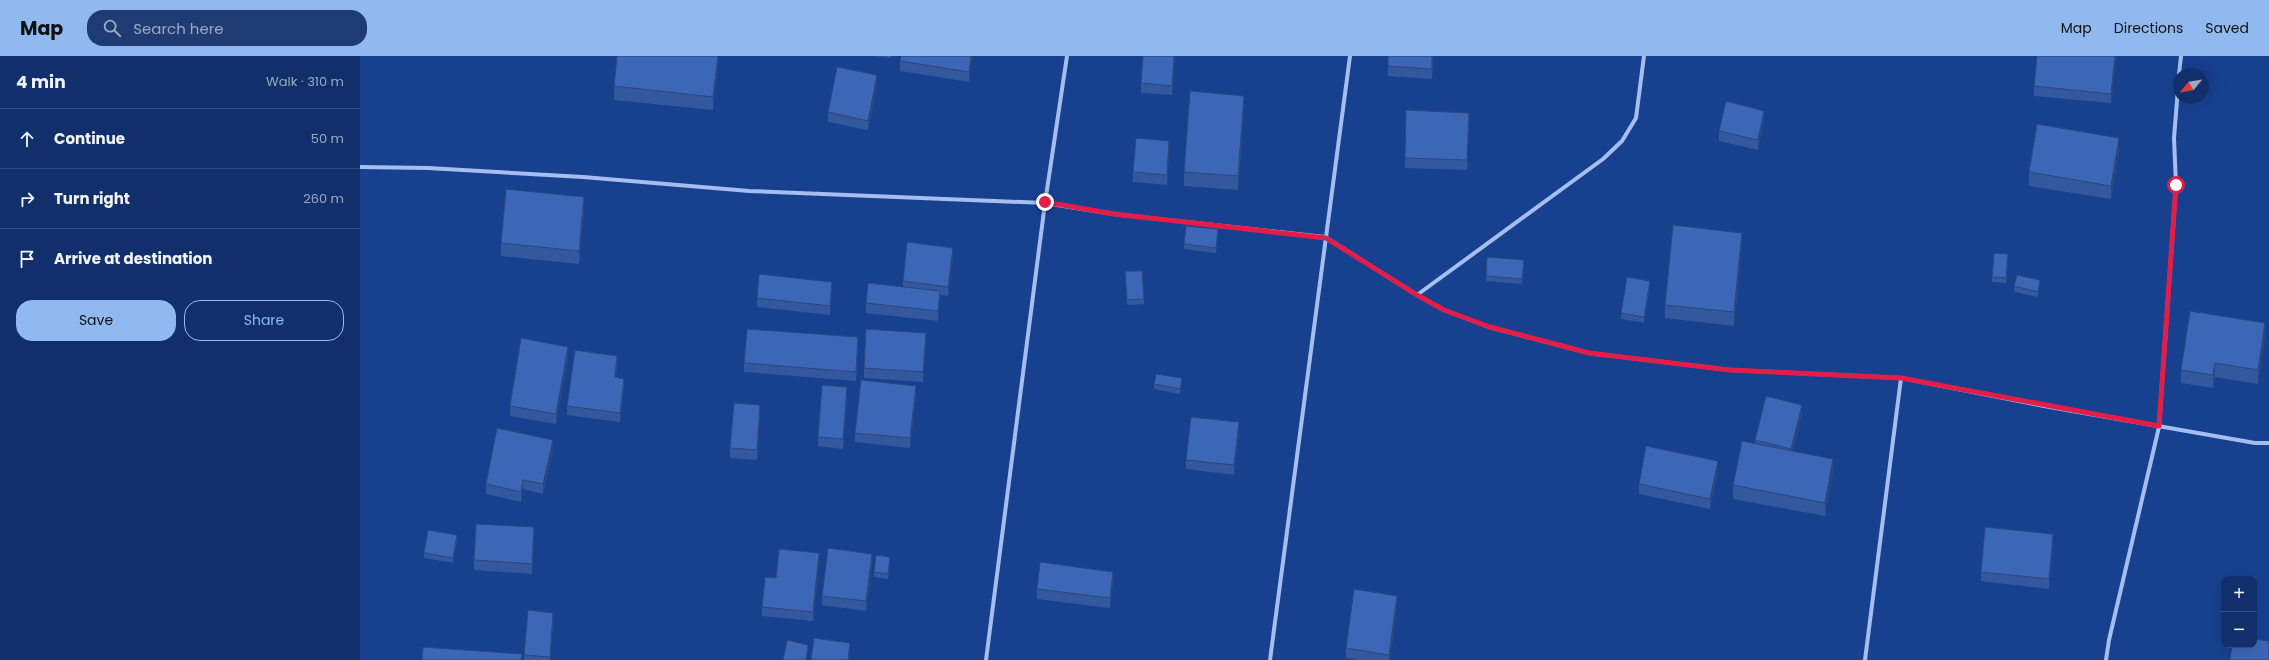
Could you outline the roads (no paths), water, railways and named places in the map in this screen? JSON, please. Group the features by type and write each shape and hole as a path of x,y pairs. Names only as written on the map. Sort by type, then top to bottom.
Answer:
{"street":[{"path":"986,660 1045,202 1067,56"},
{"path":"1270,660 1350,56"},
{"path":"1417,295 1603,159 1622,141 1636,118 1644,56"},
{"path":"2180,68 2181,56"},
{"path":"2106,660 2159,426 2176,185 2174,138 2177,104"},
{"path":"360,167 428,168 583,177 764,192 1045,202 1121,214 1326,238 1417,295 1444,310 1490,327 1589,353 1730,370 1901,378 2159,426 2269,443"},
{"path":"1866,660 1901,378"}]}
